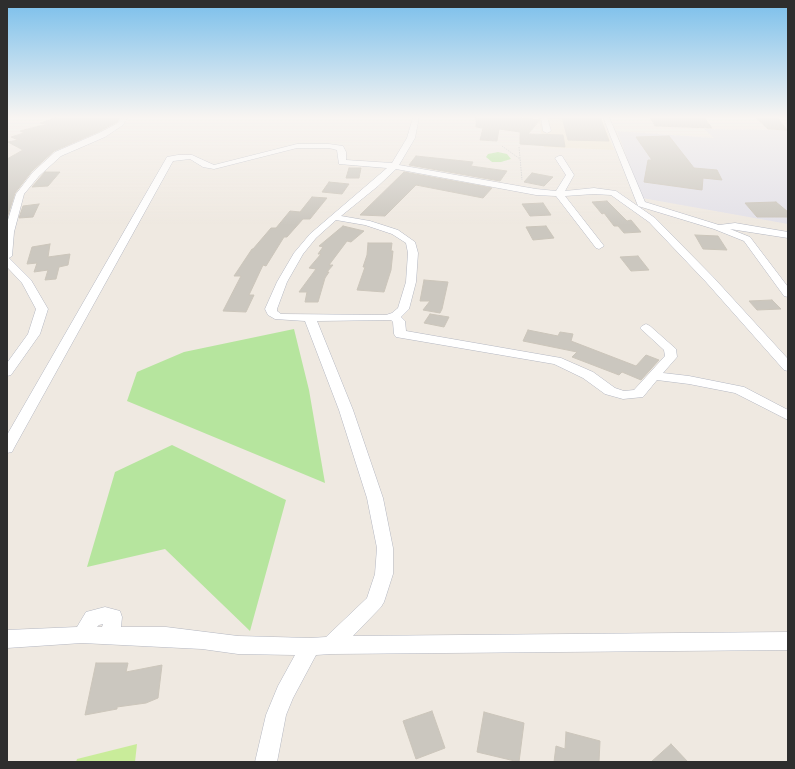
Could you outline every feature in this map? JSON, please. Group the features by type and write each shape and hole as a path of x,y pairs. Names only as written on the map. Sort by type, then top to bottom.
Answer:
{"street":[{"path":"7,256 9,232 20,194 36,174 61,153"},
{"path":"7,448 167,166 173,158 186,156 192,157 206,165 214,167 267,153"},
{"path":"342,153 342,162 394,166 523,189 558,194 614,193 652,220 710,280 788,367"},
{"path":"334,217 367,223 395,232 410,242 413,253 411,282 402,309 393,316 386,318 279,317 272,313 271,309 282,282 299,254 313,236 334,217 375,184 394,166 402,153"},
{"path":"620,153 641,204"},
{"path":"558,194 570,174 559,158"},
{"path":"558,194 599,246"},
{"path":"623,200 630,200 717,227 746,239 788,294"},
{"path":"717,227 735,226 788,234"},
{"path":"7,261 27,282 42,309 34,334 7,372"},
{"path":"393,316 399,322 400,334 557,361 588,375 610,391 623,395 638,394 671,357 670,349 646,328"},
{"path":"310,318 346,410 375,498 385,548 384,574 375,602 331,645"},
{"path":"653,376 689,380 739,390 788,416"},
{"path":"7,639 82,635 93,618 105,615 113,617 110,636 202,640 238,645 310,647 331,645 788,641"},
{"path":"266,762 276,715 310,647"}],"path":[{"path":"512,153 520,159"},
{"path":"520,153 523,189"}],"shaded area":[{"path":"625,153 788,153 788,224 642,198"}],"green space":[{"path":"502,153 507,154 511,159 501,162 492,162 486,157 488,154"},
{"path":"294,329 309,390 325,483 127,401 137,372 184,352"},
{"path":"172,445 286,500 250,631 165,549 87,567 115,472"},
{"path":"137,744 135,762 76,762 77,759"}],"building":[{"path":"18,153 52,153 32,171 15,193 7,218 7,159"},
{"path":"647,153 682,153 694,168 717,170 722,180 703,178 702,190 644,182 648,160 652,160"},
{"path":"416,156 473,162 471,166 507,171 500,181 409,165"},
{"path":"349,168 361,168 359,178 346,178"},
{"path":"45,172 60,172 48,186 32,187"},
{"path":"404,172 492,188 483,198 416,185 385,216 360,215"},
{"path":"532,173 553,177 544,186 524,182"},
{"path":"329,182 349,184 342,194 322,192"},
{"path":"312,197 327,198 310,219 303,219 287,237 284,237 266,266 263,265 249,295 254,295 246,312 223,311 241,276 234,276 252,249 271,228 276,228 290,211 300,212"},
{"path":"607,201 627,221 631,220 641,232 624,233 618,226 614,226 604,213 602,214 592,202"},
{"path":"776,202 788,212 788,217 757,217 745,203"},
{"path":"543,203 551,215 530,216 522,204"},
{"path":"39,204 33,217 19,218 23,206"},
{"path":"343,226 364,231 351,242 347,241 329,265 333,265 327,272 329,272 325,278 318,302 305,302 307,292 299,292 316,269 309,268 321,254 318,254 323,247 319,246"},
{"path":"546,226 554,238 533,240 526,227"},
{"path":"695,235 718,236 727,250 703,249"},
{"path":"368,243 392,243 391,251 393,251 391,270 384,292 357,290 365,267 363,267 367,255"},
{"path":"50,244 48,257 70,254 68,265 59,267 56,279 45,280 48,270 34,272 37,263 27,264 32,247"},
{"path":"638,256 649,270 631,271 620,257"},
{"path":"424,280 448,282 440,313 423,310 430,301 420,301"},
{"path":"772,300 781,309 757,310 749,301"},
{"path":"430,314 449,317 444,327 424,323"},
{"path":"528,330 558,336 560,332 573,334 571,341 636,366 646,355 659,360 641,380 622,372 619,375 572,357 577,352 523,341"},
{"path":"96,663 128,663 126,672 162,665 158,698 146,703 117,707 117,709 85,715"},
{"path":"432,711 445,748 416,759 403,721"},
{"path":"484,712 524,723 519,762 477,752"},
{"path":"566,732 600,741 599,762 554,762 556,746 565,749"},
{"path":"671,744 688,762 651,762"}]}
